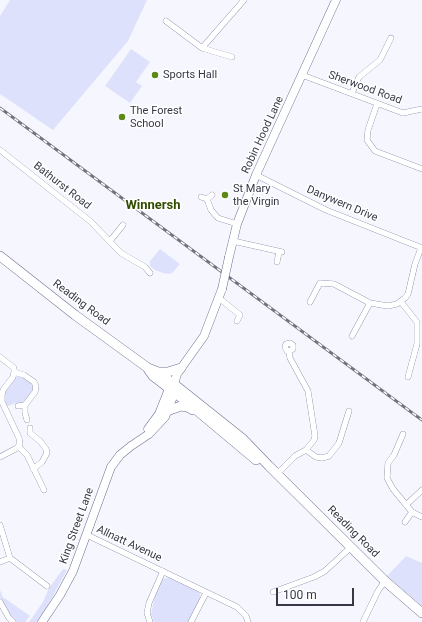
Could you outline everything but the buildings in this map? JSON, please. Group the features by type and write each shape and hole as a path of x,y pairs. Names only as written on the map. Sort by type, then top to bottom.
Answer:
{"main road":[{"name":"Robin Hood Lane","path":"172,388 181,368 204,336 222,289 237,224 256,175 336,0"},
{"name":"Reading Road","path":"0,256 75,315 148,368 158,372 172,388 200,413 256,460 269,466"},
{"name":"Reading Road","path":"148,368 153,376 243,439 349,548 422,613"},
{"path":"158,372 168,372 181,368"},
{"name":"King Street Lane","path":"42,622 60,595 73,571 111,467 120,455 158,426 168,411 172,388"},
{"name":"King Street Lane","path":"138,442 159,414 172,388"},
{"path":"168,411 183,406 200,413"}],"street":[{"path":"202,48 244,0"},
{"path":"166,21 202,48 232,57"},
{"path":"352,94 359,77 380,60 391,38"},
{"name":"Sherwood Road","path":"302,75 403,113 422,109"},
{"path":"377,104 368,130 367,140 375,151 422,169"},
{"name":"Bathurst Road","path":"0,150 90,221 120,253 145,267 150,273"},
{"name":"Danywern Drive","path":"256,175 326,210 422,248"},
{"path":"207,197 211,210 218,218 237,224"},
{"path":"110,241 123,225"},
{"path":"233,241 280,252 277,262"},
{"path":"310,302 320,282 334,284 370,303 388,306 397,304 401,302 408,294 415,264 422,248"},
{"path":"219,298 240,315 237,321"},
{"path":"401,302 417,322 417,344 408,377"},
{"path":"352,336 370,303"},
{"path":"277,474 295,456 306,450 314,440 315,436 308,391 290,358 289,351"},
{"path":"0,357 14,368 14,372 2,394 2,402 19,438 20,444 18,447 0,457"},
{"path":"14,372 24,375 34,382 36,386 35,392 25,406 27,420"},
{"path":"18,406 25,406"},
{"path":"306,450 316,457 322,458 329,456 339,443 348,411"},
{"path":"24,436 30,431 46,449 47,454 42,462 33,469"},
{"path":"403,434 388,463 387,478 393,489 412,512 422,517"},
{"path":"18,447 27,455 44,490"},
{"path":"406,505 422,490"},
{"path":"406,522 412,512"},
{"path":"0,525 10,558 48,586"},
{"name":"Allnatt Avenue","path":"87,535 237,607 246,616 248,622"},
{"path":"273,592 325,572 349,548"},
{"path":"0,562 10,558"},
{"name":"Allnatt Avenue","path":"150,622 147,613 149,603 163,572"},
{"path":"363,622 378,590 385,581"},
{"path":"191,622 206,592"},
{"path":"0,602 13,622"}],"shaded area":[{"path":"10,0 147,0 128,41 53,130 0,94 0,16"},
{"path":"131,49 150,62 136,82 142,86 130,103 105,86"},
{"path":"160,249 180,264 170,274 155,270 150,266 150,261"},
{"path":"22,376 33,385 33,390 25,401 6,407 4,402 6,389 16,377"},
{"path":"406,556 422,563 422,606 387,576"},
{"path":"63,569 67,570 38,622 29,622 43,602 49,588"},
{"path":"170,577 199,591 201,600 188,622 154,622 151,614 156,592 162,579"},
{"path":"0,590 3,597 30,616 25,622 17,622 11,617 0,597"}],"railway":[{"path":"0,108 422,420"}],"place":[{"name":"Sports Hall","path":"155,75"},
{"name":"The Forest School","path":"122,117"},
{"name":"St Mary the Virgin","path":"225,195"}],"district":[{"name":"Winnersh","path":"153,206"}]}
